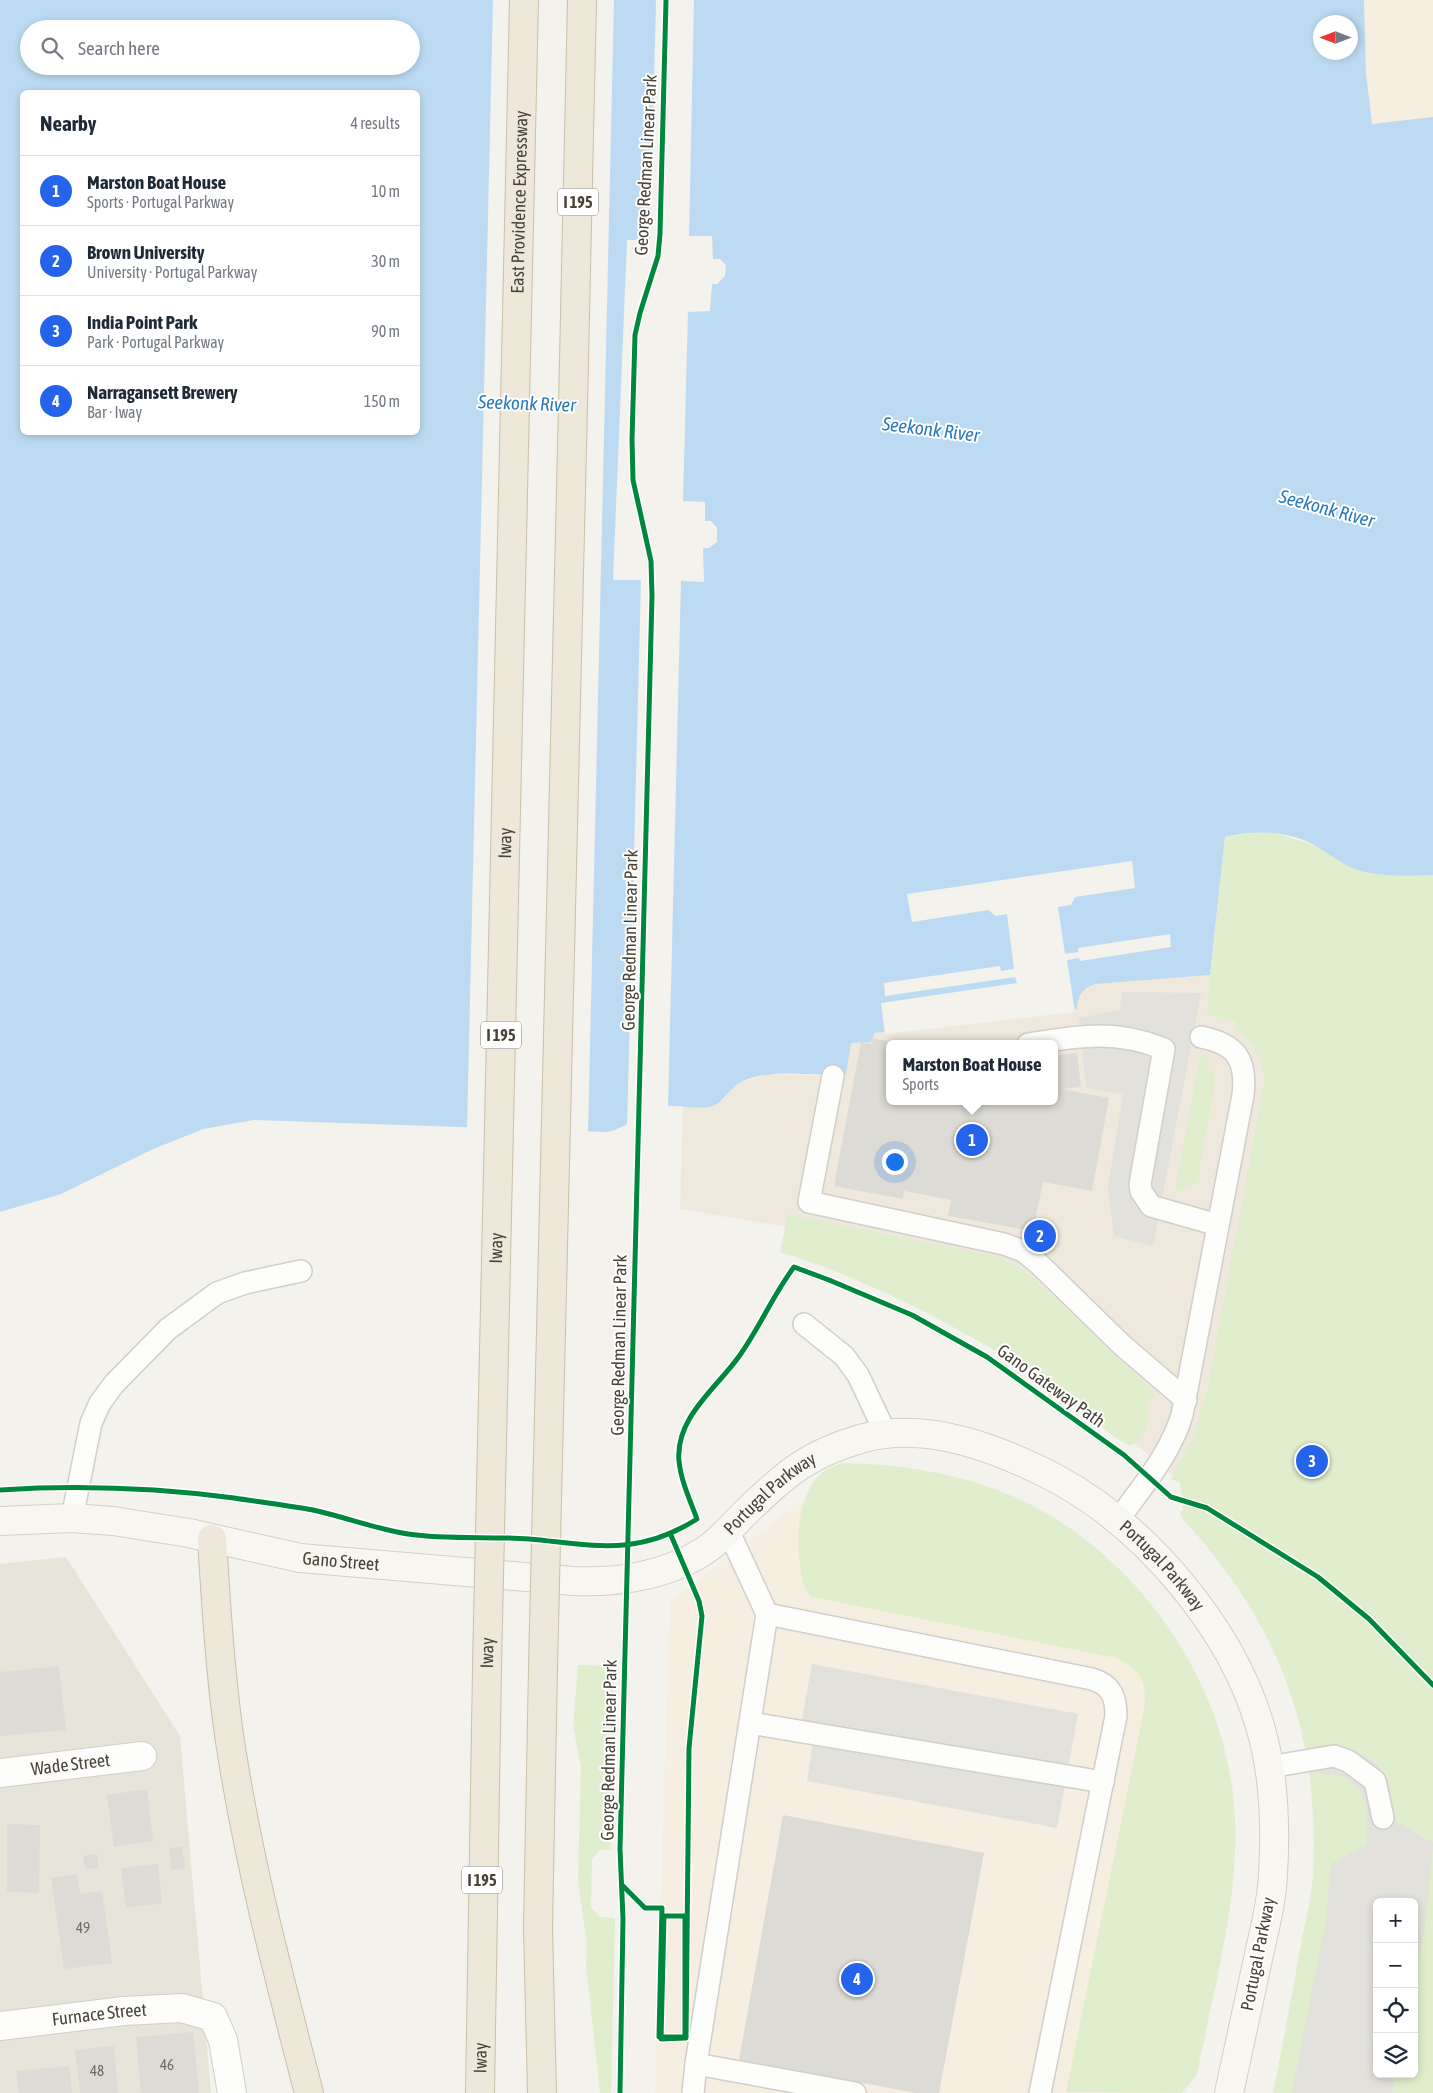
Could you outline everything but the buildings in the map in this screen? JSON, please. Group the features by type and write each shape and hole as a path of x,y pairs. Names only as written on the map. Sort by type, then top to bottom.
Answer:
{"highway":[{"name":"East Providence Expressway","path":"515,403 524,0"},
{"name":"I 195","path":"542,2093 538,1928 582,0"},
{"name":"Iway","path":"480,2093 487,1667 515,403"},
{"path":"212,1539 218,1631 228,1724 246,1833 271,1947 309,2093"}],"street":[{"name":"Portugal Parkway","path":"683,1562 702,1552 728,1530 776,1483 800,1465 832,1448 886,1434 941,1437 1011,1457 1068,1485 1119,1519 1177,1578 1235,1664 1259,1723 1270,1767 1273,1847 1270,1899 1230,2093"},
{"name":"Gano Street","path":"0,1521 72,1518 113,1521 164,1528 308,1559 573,1581 624,1579 683,1562"},
{"name":"Wade Street","path":"0,1773 142,1756"},
{"name":"Furnace Street","path":"0,2026 124,2011 182,2008 199,2011 213,2017 223,2040 232,2093"}],"lane":[{"path":"1054,1040 1115,1035 1142,1040 1164,1049 1140,1184 1141,1191 1151,1206 1218,1225"},
{"path":"1119,1519 1173,1440 1186,1400 1243,1094 1244,1073 1242,1064 1232,1049 1224,1043 1201,1037"},
{"path":"832,1076 809,1202 1004,1244 1023,1251 1038,1263 1122,1345 1186,1400"},
{"path":"72,1518 91,1423 100,1403 114,1384 168,1329 217,1293 245,1283 301,1271"},
{"path":"804,1324 844,1356 858,1375 886,1434"},
{"path":"693,2093 696,2064 768,1614 728,1530"},
{"path":"768,1614 1100,1682 1112,1691 1116,1707 1103,1782 1040,2093"},
{"path":"750,1723 1103,1782"},
{"path":"1270,1767 1334,1756 1348,1760 1375,1781 1383,1818"},
{"path":"696,2064 856,2093"}],"shaded area":[{"path":"1364,0 1433,0 1433,117 1372,124 1366,73"},
{"path":"1210,975 1206,1014 1256,1028 1278,1059 1212,1410 1179,1481 1020,1345 887,1244 680,1209 683,1106 705,1108 723,1100 731,1089 740,1083 767,1074 825,1076 851,1043 874,1033 1077,1009 1080,993 1085,988 1095,984"},
{"path":"1122,992 1201,993 1153,1246 1114,1236 1108,1188 1123,1094 1086,1088 1079,1018 1120,1010"},
{"path":"835,1484 1178,1678 1151,2093 655,2093 670,1602 797,1504"},
{"path":"66,1557 180,1736 211,2093 0,2093 0,1564"},
{"path":"812,1664 1078,1714 1057,1828 807,1781 813,1743 798,1740"},
{"path":"1314,1746 1348,1747 1373,1761 1383,1772 1389,1785 1397,1822 1433,1843 1427,1915 1418,1961 1418,1898 1373,1898 1373,2078 1395,2078 1392,2093 1292,2093 1326,1919 1331,1864 1366,1845 1367,1841 1366,1804 1359,1789 1345,1777 1318,1773"}],"green space":[{"path":"1261,831 1279,834 1313,845 1358,870 1389,874 1433,875 1433,2093 1273,2093 1312,1883 1313,1822 1309,1772 1300,1725 1286,1681 1267,1638 1244,1597 1215,1557 1181,1517 1180,1512 1183,1509 1180,1483 1171,1479 1192,1440 1207,1392 1264,1084 1263,1067 1257,1052 1248,1039 1235,1028 1236,1022 1206,1014 1225,837"},
{"path":"1200,1056 1210,1059 1208,1069 1213,1073 1215,1082 1198,1177 1196,1183 1175,1191"},
{"path":"788,1214 998,1257 1025,1270 1149,1387 1155,1397 1147,1400 1149,1412 1147,1426 1142,1437 1132,1445 1125,1443 1116,1438 1055,1385 959,1330 872,1287 811,1262 780,1252"},
{"path":"841,1463 896,1466 950,1476 1003,1492 1053,1517 1090,1543 1124,1574 1154,1608 1180,1646 1202,1686 1219,1729 1230,1773 1235,1818 1235,1850 1233,1882 1224,1947 1197,2074 1182,2093 1066,2092 1144,1710 1145,1692 1140,1678 1131,1667 1116,1658 812,1597 805,1587 800,1566 798,1542 801,1516 808,1491 815,1481 825,1471"},
{"path":"578,1665 614,1666 611,1850 600,1850 592,1859 591,1907 600,1917 615,1918 611,2093 600,2093 586,1964 587,1945 578,1881 581,1766 573,1727"}],"water":[{"name":"Seekonk River","path":"0,0 1364,0 1366,73 1372,124 1433,117 1433,875 1385,875 1357,870 1340,862 1314,845 1292,836 1259,832 1225,837 1210,975 1095,984 1082,993 1078,1000 1077,1009 874,1033 871,1042 851,1043 846,1074 776,1074 757,1076 739,1083 715,1105 703,1108 663,1107 608,1132 254,1120 203,1129 151,1150 61,1194 0,1212"}],"pier":[{"path":"493,0 614,0 588,1134 467,1130"},
{"path":"656,0 694,0 689,236 712,236 713,259 720,259 726,265 725,276 717,284 712,284 710,311 688,312 683,501 705,502 705,521 711,521 717,528 717,542 709,548 703,548 704,582 681,581 668,1108 653,1113 627,1128 641,580 613,580 627,240 650,240"},
{"path":"1132,861 1135,888 1075,897 1071,905 1058,907 1065,954 1078,952 1078,948 1170,934 1171,947 1080,961 1079,958 1067,960 1075,1012 885,1034 881,1003 1017,983 1015,977 885,996 884,983 1000,966 1001,971 1014,969 1007,914 996,916 988,910 912,922 907,894"}],"cycle path":[{"name":"George Redman Linear Park","path":"620,2093 623,1919 620,1849 652,596 651,561 633,480 632,439 635,335 658,256 660,234 666,0"},
{"name":"Gano Gateway Path","path":"0,1490 29,1488 147,1490 234,1498 313,1510 384,1529 423,1536 529,1539 615,1546 655,1539 697,1519 680,1468 680,1445 684,1430 700,1404 740,1355 794,1267 912,1315 987,1357 1124,1455 1171,1497 1207,1508 1318,1577 1369,1619 1433,1685"},
{"path":"623,1886 645,1908 662,1908 659,2037 685,2037 685,1916 664,1916 661,2039 686,2038 689,1748 702,1616 699,1601 670,1533"}],"place":[{"name":"Marston Boat House","path":"972,1140"},
{"name":"Brown University","path":"1040,1236"},
{"name":"India Point Park","path":"1312,1461"},
{"name":"Narragansett Brewery","path":"857,1979"}]}
